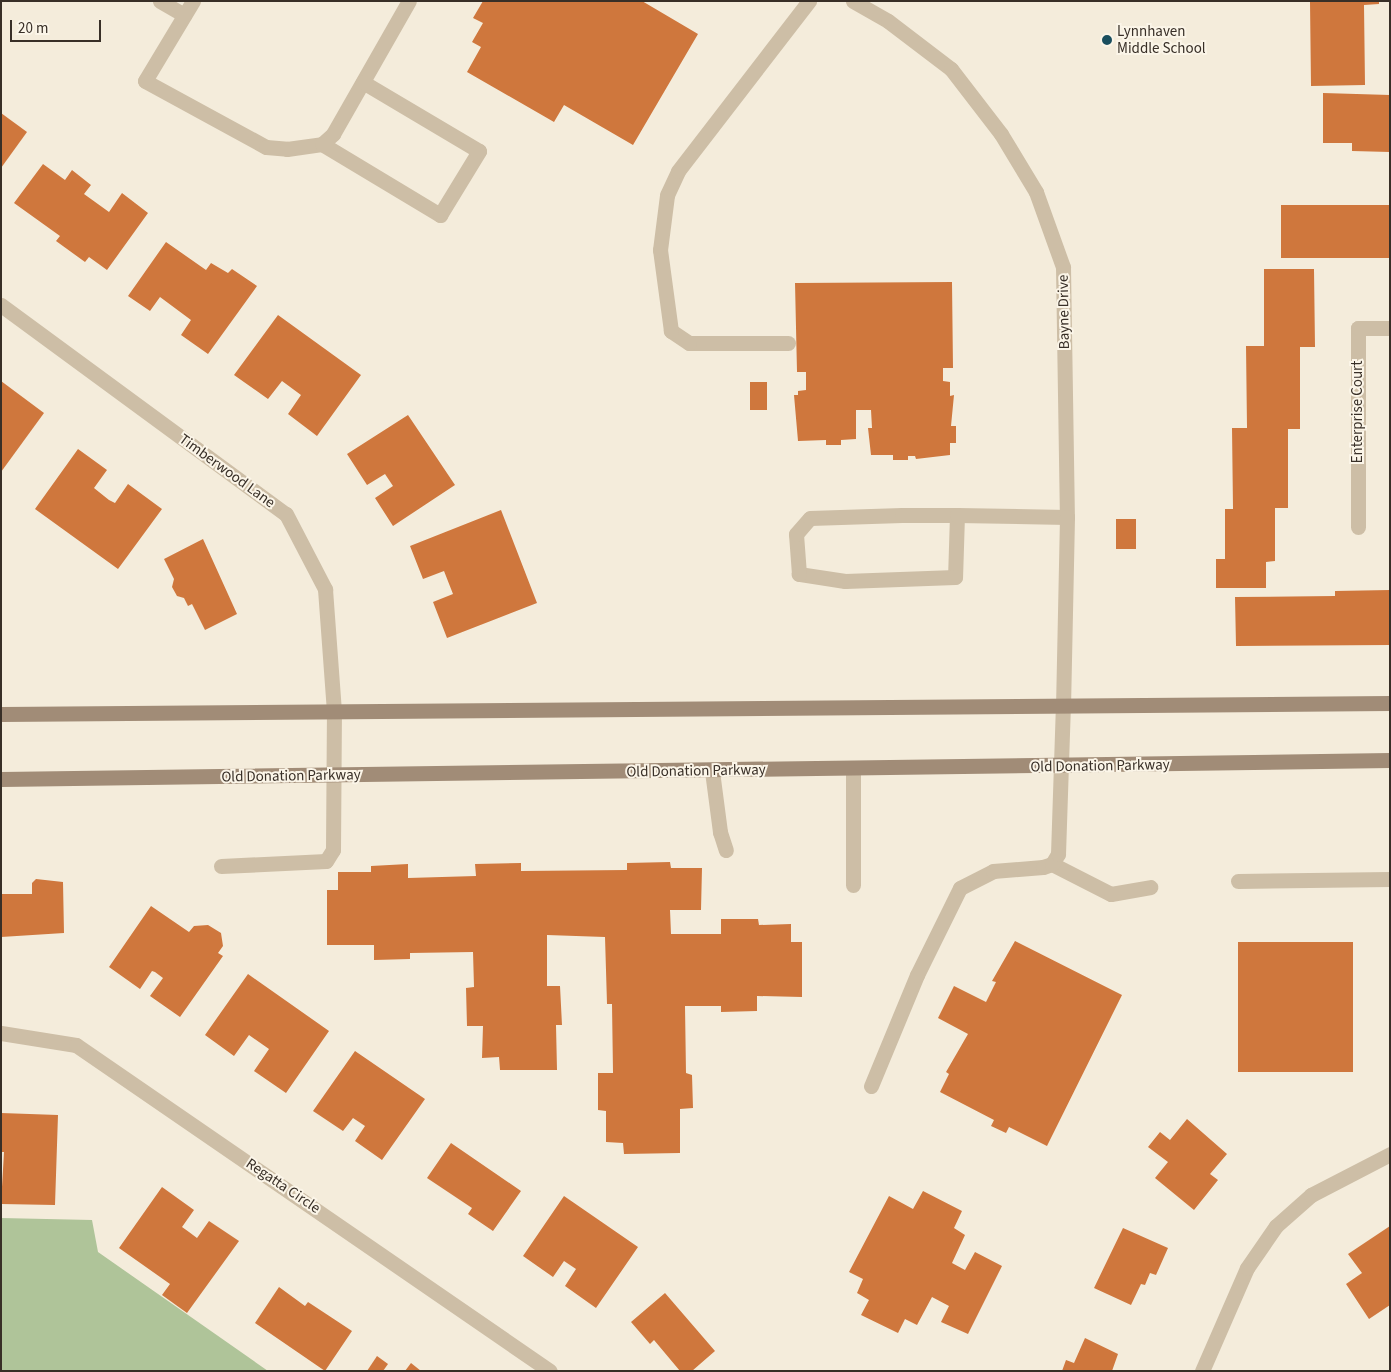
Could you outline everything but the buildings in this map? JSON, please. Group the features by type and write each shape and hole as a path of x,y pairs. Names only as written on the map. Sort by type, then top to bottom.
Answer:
{"street":[{"path":"160,1 184,15"},
{"path":"193,1 145,81 266,147 287,149 322,144 333,134 409,1"},
{"path":"788,342 689,343 671,331 660,250 666,195 678,172 809,1"},
{"name":"Bayne Drive","path":"853,1 888,21 951,69 1001,134 1036,192 1063,267 1067,517 1058,854 1052,864"},
{"path":"322,144 440,215 479,151 362,82"},
{"name":"Timberwood Lane","path":"1,305 286,514 325,589 334,711 333,850 326,861 222,866"},
{"name":"Enterprise Court","path":"1358,528 1358,328 1390,328"},
{"path":"957,515 955,577 845,581 799,574 796,534 810,518 957,515 1067,517"},
{"path":"1,714 1390,703"},
{"name":"Old Donation Parkway","path":"1,779 712,771 1390,760"},
{"path":"853,769 853,885"},
{"path":"712,771 720,832 726,850"},
{"path":"871,1086 917,975 960,888 993,871 1052,864 1111,894 1150,887"},
{"path":"1238,881 1390,879"},
{"name":"Regatta Circle","path":"1,1033 76,1045 550,1371"},
{"path":"1202,1371 1247,1268 1276,1226 1311,1195 1390,1154"}],"green space":[{"path":"1,1218 92,1220 98,1252 268,1371 1,1371"}],"place":[{"name":"Lynnhaven Middle School","path":"1107,40"}]}
